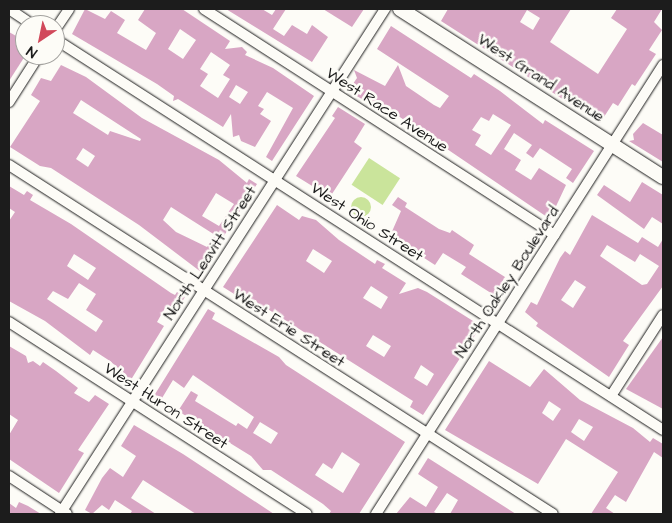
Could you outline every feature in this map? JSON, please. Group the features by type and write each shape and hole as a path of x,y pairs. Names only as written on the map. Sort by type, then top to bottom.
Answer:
{"main road":[{"name":"West Grand Avenue","path":"400,9 663,177"}],"street":[{"name":"West Race Avenue","path":"204,9 555,235"},
{"name":"North Leavitt Street","path":"63,513 132,402 385,9"},
{"name":"West Ohio Street","path":"65,45 663,430"},
{"path":"9,102 33,65"},
{"name":"North Oakley Boulevard","path":"376,514 663,65"},
{"name":"West Erie Street","path":"9,166 552,514"},
{"path":"611,396 663,315"},
{"name":"West Huron Street","path":"9,322 307,514"},
{"path":"9,476 63,513"}],"green space":[{"path":"369,158 400,178 383,205 352,185"},
{"path":"357,197 365,197 371,203 371,211 365,217 357,217 351,211 351,203"}],"building":[{"path":"85,9 105,19 111,11 125,20 117,33 146,50 156,33 138,20 145,9 182,9 230,41 225,49 242,47 247,52 245,55 273,68 314,96 272,161 266,157 293,108 267,92 258,106 264,109 260,114 271,121 255,147 241,141 239,135 233,137 231,114 223,127 178,99 173,101 174,96 157,84 72,34","holes":["180,29 196,40 183,59 168,49","211,52 230,65 223,75 230,79 218,98 200,86 208,74 200,69","236,85 248,92 240,104 229,97"]},
{"path":"226,9 262,9 272,15 276,9 286,9 273,29 284,36 292,25 307,34 312,25 328,37 312,62"},
{"path":"323,9 364,9 352,27"},
{"path":"448,9 571,9 550,42 598,74 627,29 611,18 617,9 662,9 654,22 662,30 649,50 656,54 635,86 632,84 618,106 613,103 600,123 441,21","holes":["527,10 540,18 533,30 520,22"]},
{"path":"391,26 471,78 474,74 543,124 545,120 594,151 573,183 566,178 572,169 540,148 533,158 526,153 532,145 514,133 504,149 521,160 515,170 531,180 539,168 566,185 550,219 388,109 383,116 381,110 348,91 357,78 354,70 385,86 398,65 406,86 434,105 440,108 449,96 377,49","holes":["493,114 511,125 491,155 475,145 481,135 472,130 481,117 489,121"]},
{"path":"9,32 15,35 15,65 19,65 9,81"},
{"path":"61,65 86,77 142,118 219,160 247,183 249,179 257,184 201,272 139,225 51,168 40,166 10,147 40,101 31,95 41,78 51,81","holes":["81,100 141,139 140,141 110,131 108,135 73,113","83,148 95,156 88,167 76,159","216,193 234,204 219,226 202,216","171,207 215,235 207,247 176,232 163,220"]},
{"path":"338,107 365,124 354,142 362,148 330,197 296,176 335,118 332,116"},
{"path":"643,123 663,135 663,162 629,141 634,140 633,134"},
{"path":"642,182 663,195 663,224 652,217 644,229 597,195 604,185 630,202"},
{"path":"9,186 24,195 27,191 33,195 30,200 71,224 171,293 175,295 177,292 185,297 174,314 165,308 157,322 164,326 129,383 121,378 125,374 110,361 93,350 90,355 45,321 9,301 9,221 15,212 9,208","holes":["74,254 96,268 88,280 67,266","79,283 96,294 86,310 103,321 96,332 47,299 53,291 68,299"]},
{"path":"398,197 407,203 405,207 439,229 450,233 452,230 474,245 469,254 505,277 494,295 461,274 466,267 443,253 435,265 390,236 401,211 392,205"},
{"path":"277,205 299,220 302,216 316,220 339,240 375,264 377,260 385,264 382,268 406,283 399,294 418,288 481,326 423,415 410,407 413,401 266,308 260,308 256,300 250,301 250,294 239,297 223,287","holes":["313,249 332,261 324,273 306,261","371,286 388,297 381,309 363,298","373,335 391,346 384,357 366,346","421,365 434,374 427,386 414,378"]},
{"path":"592,215 638,243 642,237 658,247 663,239 663,286 623,341 629,345 609,377 536,326 538,323 525,312 531,302 537,305 565,251 570,255","holes":["607,245 635,262 640,254 659,266 647,284 642,285 600,256","575,280 586,287 573,308 561,300"]},
{"path":"208,309 215,313 212,319 279,357 286,365 405,442 359,514 329,514 331,511 323,504 271,470 263,470 251,456 178,411 191,391 198,395 195,401 236,426 238,423 247,429 254,417 193,375 184,388 173,380 159,403 152,399","holes":["260,422 278,433 271,444 253,433","342,452 360,464 343,493 315,475 323,463 332,469"]},
{"path":"663,337 663,409 626,389"},
{"path":"9,346 26,356 28,363 33,361 40,366 43,362 56,371 78,388 74,393 89,402 95,395 109,404 78,450 84,453 59,493 9,459 9,435 18,420 9,414"},
{"path":"489,361 530,387 544,369 580,400 633,428 650,442 653,438 663,444 663,458 654,452 626,502 615,495 606,508 615,514 591,514 618,472 566,439 538,484 445,430","holes":["549,401 561,409 553,421 542,413","579,419 593,427 584,441 571,432"]},
{"path":"134,425 183,454 274,514 196,514 143,480 131,498 156,514 130,514 132,511 115,500 109,510 102,505 92,514 85,510 102,478 110,468 123,477 136,456 121,446"},
{"path":"428,458 516,514 450,514 458,500 447,493 434,512 438,514 396,514 410,497 426,507 438,487 418,474"},
{"path":"19,502 41,514 9,514 9,503 16,508"}]}
